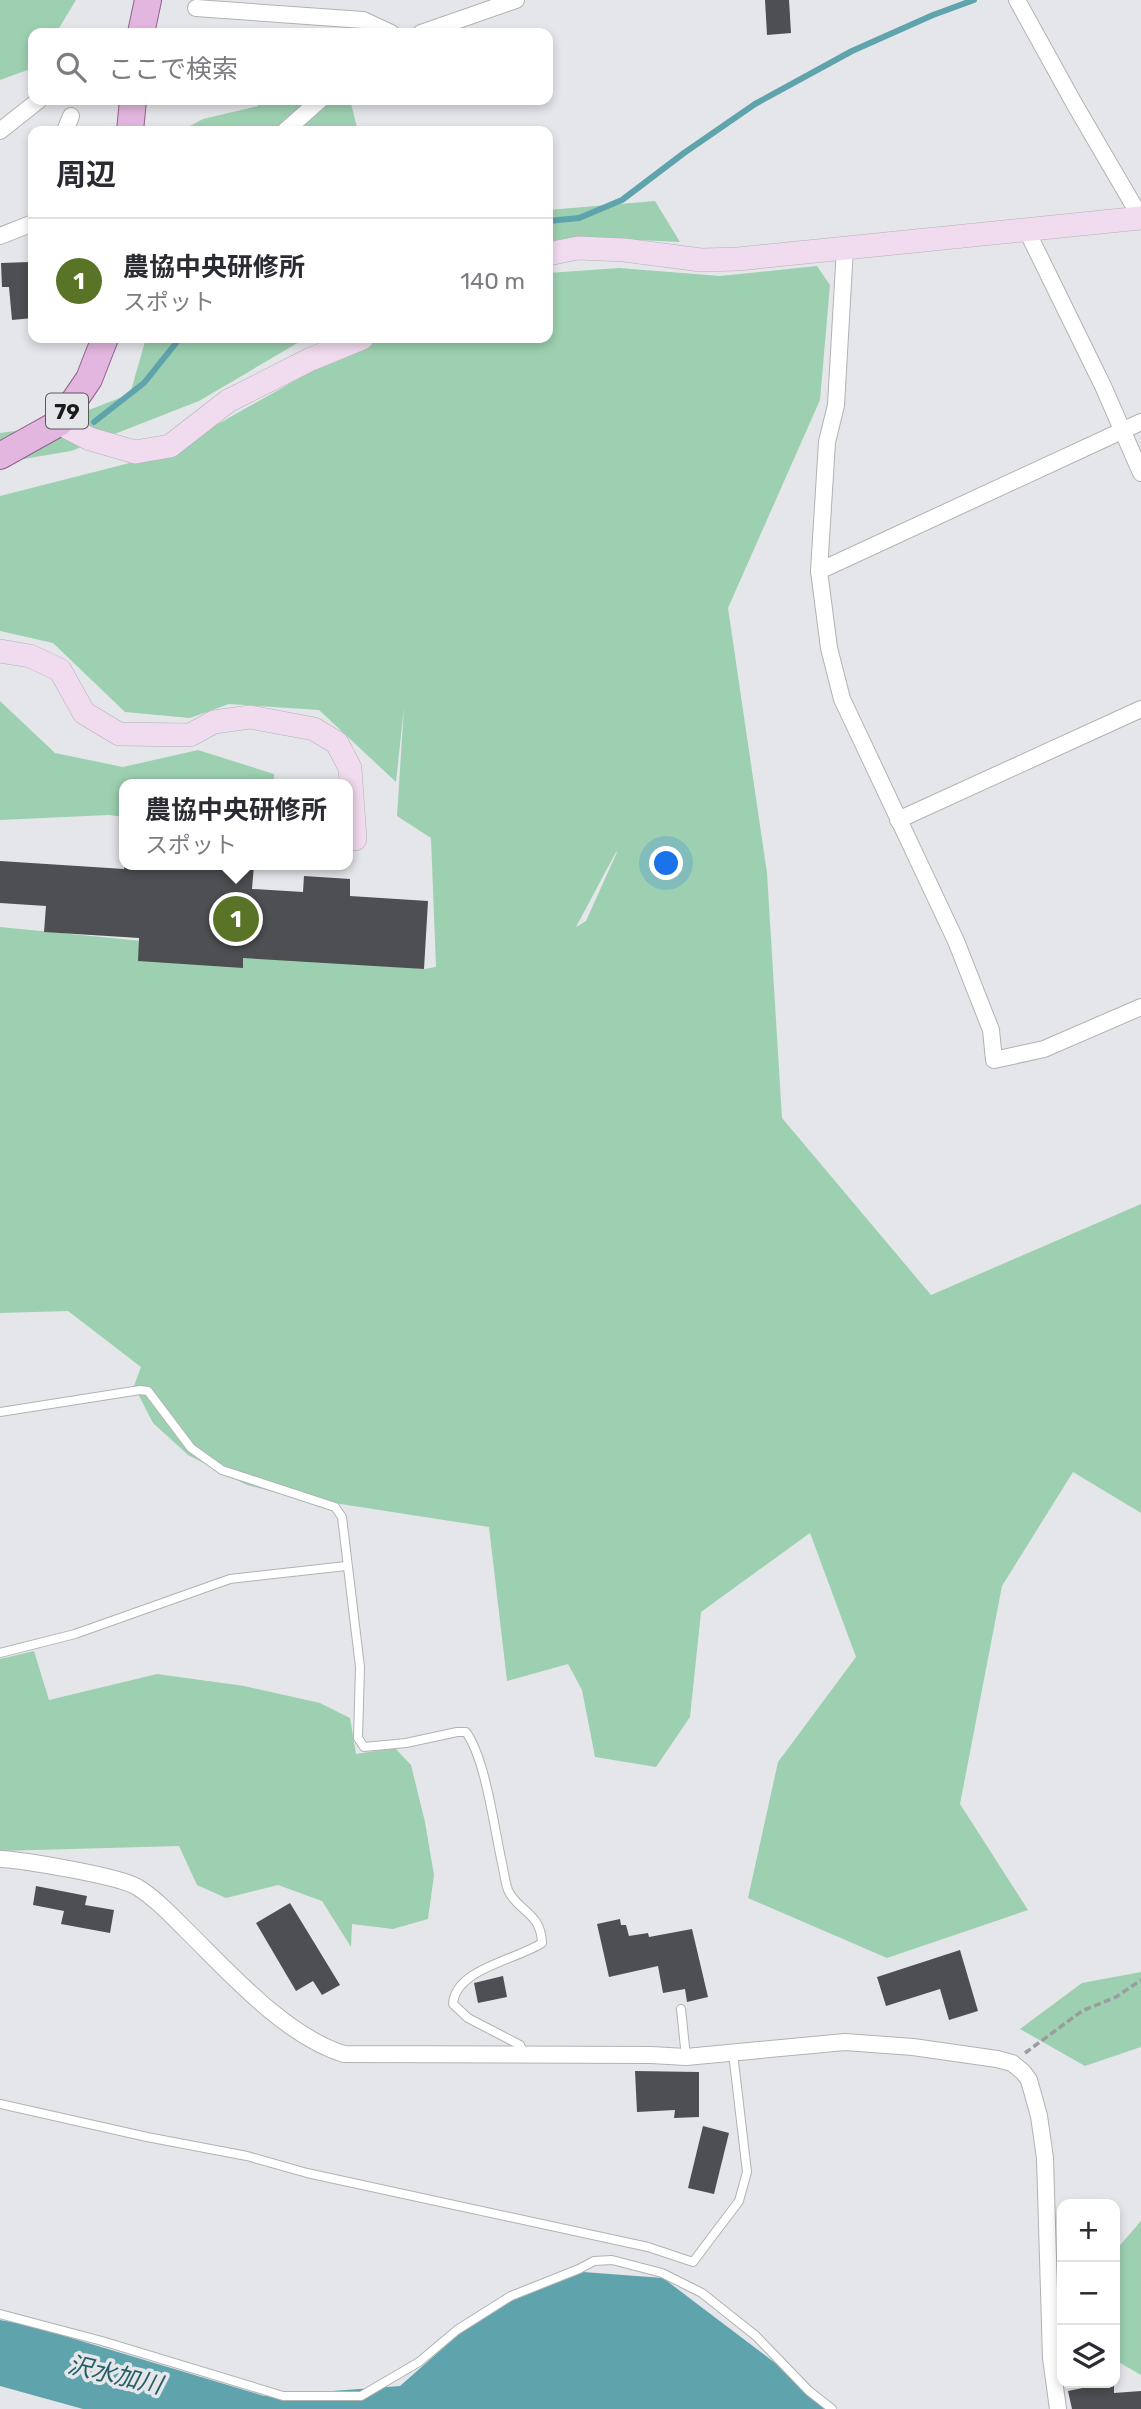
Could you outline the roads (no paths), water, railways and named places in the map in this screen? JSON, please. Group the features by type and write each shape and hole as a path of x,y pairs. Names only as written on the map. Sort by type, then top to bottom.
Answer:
{"main road":[{"path":"142,28 148,0"},
{"path":"130,126 133,105"},
{"name":"79","path":"0,456 59,423 89,379 103,343"}],"street":[{"path":"435,28 516,0"},
{"path":"553,253 578,248 624,250 701,260 738,259 1141,218 1074,105 1017,0"},
{"path":"196,8 363,20 380,28"},
{"path":"0,131 33,105"},
{"path":"291,126 314,105"},
{"path":"0,236 28,225"},
{"path":"1026,229 1141,473"},
{"path":"845,247 836,405 827,442 819,571 829,648 842,699 967,970 991,1030 994,1060 1044,1049 1141,1007"},
{"path":"59,423 90,439 135,452 170,446 228,401 311,359 350,343"},
{"path":"819,571 1141,422"},
{"path":"0,651 30,656 60,670 84,713 119,734 190,735 214,722 250,717 314,729 337,743 349,768 350,779"},
{"path":"898,820 1141,709"},
{"path":"353,815 355,839"},
{"path":"0,1859 90,1874 134,1885 155,1900 261,2004 324,2048 344,2054 686,2057 845,2042 913,2047 1012,2063 1029,2080 1039,2116 1045,2158 1049,2335 1058,2409"}],"lane":[{"path":"0,1412 140,1390 148,1391 191,1448 222,1470 335,1507 342,1517 360,1667 358,1738 364,1747 406,1743 466,1732 472,1741 483,1776 508,1892 532,1916 541,1931 542,1943 463,1980 453,1994 453,2004 468,2018 520,2045 524,2054"},
{"path":"0,1653 75,1634 230,1579 346,1566"},
{"path":"681,2009 686,2057"},
{"path":"0,2104 648,2246 693,2262 739,2201 747,2172 733,2053"},
{"path":"0,2314 102,2341 283,2396 360,2396 419,2362 457,2330 511,2295 593,2261 612,2260 662,2273 702,2293 755,2336 809,2391 832,2409"}],"water":[{"name":"沢水加川","path":"583,2272 663,2278 836,2409 83,2409 0,2386 0,2320 28,2325 264,2396 400,2386 484,2312"}],"waterway":[{"path":"553,221 579,218 622,200 755,104 852,51 974,0"},
{"path":"94,422 144,383 176,343"}],"place":[{"name":"農協中央研修所","path":"236,919"}]}
